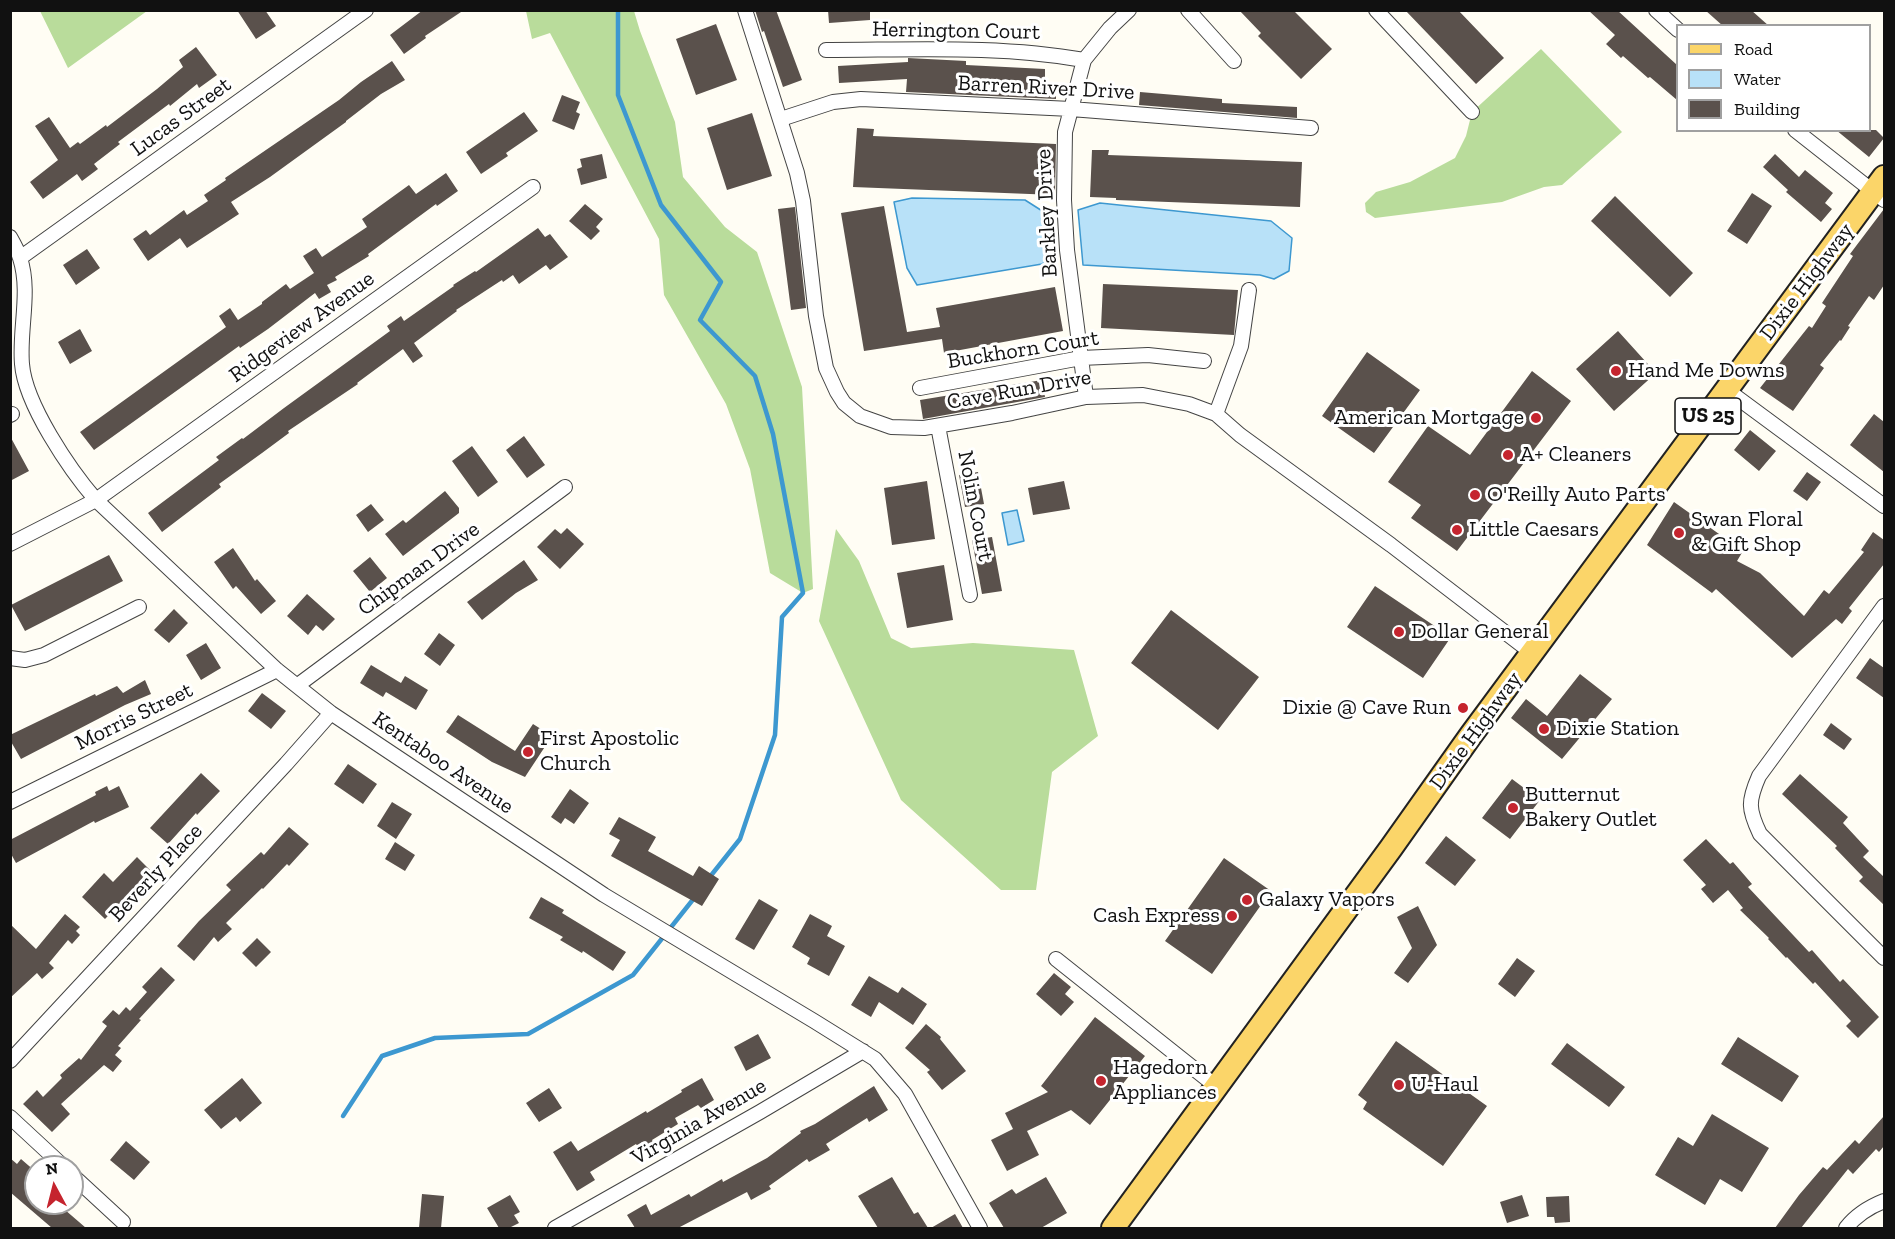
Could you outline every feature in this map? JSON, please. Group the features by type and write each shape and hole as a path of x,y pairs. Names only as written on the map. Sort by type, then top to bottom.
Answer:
{"main road":[{"name":"Dixie Highway","path":"1113,1228 1532,653 1881,190"}],"street":[{"name":"Lucas Street","path":"20,258 366,10"},
{"name":"Cave Run Drive","path":"745,10 797,173 803,201 816,316 826,368 844,403 860,416 891,427 924,428 1012,413 1086,397 1143,395 1176,400 1216,414 1240,435 1532,653"},
{"name":"Barkley Drive","path":"1086,397 1069,261 1064,200 1065,132 1084,60 1110,28 1129,10"},
{"path":"1188,10 1234,61"},
{"path":"1376,10 1472,112"},
{"path":"1656,10 1676,29"},
{"name":"Herrington Court","path":"826,50 949,50 1052,55 1084,60"},
{"name":"Barren River Drive","path":"781,119 833,102 861,99 1071,109 1311,128"},
{"path":"1798,132 1881,190"},
{"name":"Ridgeview Avenue","path":"10,544 96,500 533,187"},
{"name":"Kentaboo Avenue","path":"10,237 20,258 24,276 22,348 24,378 37,410 65,460 96,500 277,670 331,713 604,896 875,1059 905,1094 981,1228"},
{"path":"1216,414 1241,346 1249,290"},
{"name":"Buckhorn Court","path":"920,388 1081,358 1148,356 1204,361"},
{"path":"1728,390 1884,506"},
{"name":"Nolin Court","path":"938,426 970,595"},
{"name":"Chipman Drive","path":"298,685 566,487"},
{"path":"1884,606 1759,776 1751,795 1752,816 1760,834 1884,958"},
{"path":"10,658 25,660 44,655 139,607"},
{"name":"Morris Street","path":"10,802 277,670"},
{"name":"Beverly Place","path":"10,1061 331,713"},
{"path":"1056,958 1217,1087"},
{"name":"Virginia Avenue","path":"555,1228 759,1113 863,1051"},
{"path":"10,1117 51,1155"},
{"path":"84,1186 123,1222"},
{"path":"1846,1228 1860,1214 1884,1201"}],"green space":[{"path":"40,11 147,11 68,68"},
{"path":"526,11 634,11 675,122 683,177 725,227 757,252 802,387 813,589 803,593 770,573 750,469 726,404 664,295 659,239 550,33 532,39"},
{"path":"1541,49 1622,132 1562,185 1544,187 1502,202 1375,218 1366,212 1365,203 1376,192 1410,182 1455,158 1466,136 1472,112"},
{"path":"836,529 859,561 891,638 911,648 973,643 1074,650 1098,736 1052,772 1036,890 1001,890 901,800 819,621"}],"water":[{"path":"912,198 1025,200 1047,214 1052,258 1042,264 917,285 907,268 894,202"},
{"path":"1100,203 1271,221 1292,238 1289,271 1274,279 1260,275 1083,265 1078,210"},
{"path":"1017,510 1024,541 1008,545 1002,513"}],"building":[{"path":"237,10 265,10 276,26 256,39"},
{"path":"423,10 464,10 425,36 426,38 404,54 390,35"},
{"path":"755,10 776,10 802,80 783,87"},
{"path":"828,10 870,10 870,20 829,23"},
{"path":"1239,10 1293,10 1332,49 1301,79 1258,36 1261,33"},
{"path":"1405,10 1458,10 1504,58 1476,84"},
{"path":"1588,10 1617,10 1676,64 1676,99 1606,44 1615,35"},
{"path":"1705,10 1751,10 1767,24 1721,24"},
{"path":"716,24 737,80 696,95 676,39"},
{"path":"196,47 217,75 199,88 197,84 118,142 120,144 94,164 98,169 82,181 77,174 43,199 30,182 58,160 35,126 49,117 70,148 78,142 80,144 106,125 107,127 157,89 183,67 179,60"},
{"path":"908,58 966,61 966,65 1045,69 1045,86 1056,86 1056,99 906,92 907,79 839,83 838,66 908,62"},
{"path":"392,61 405,80 381,94 270,177 231,202 239,214 187,248 180,238 148,261 133,239 146,230 150,235 184,210 187,215 208,201 204,195 226,180 225,178"},
{"path":"1140,92 1222,99 1222,103 1297,107 1297,118 1139,105"},
{"path":"562,95 580,102 576,112 580,114 574,130 552,121"},
{"path":"524,112 538,131 506,153 508,156 481,174 466,152"},
{"path":"752,113 772,176 727,190 707,128"},
{"path":"857,128 874,129 873,136 1056,144 1055,195 853,187"},
{"path":"1876,130 1884,138 1869,157 1838,132"},
{"path":"1092,150 1109,150 1108,155 1302,162 1300,207 1090,197"},
{"path":"602,154 607,178 581,185 577,169 582,167 580,159"},
{"path":"1775,154 1799,177 1805,170 1833,193 1825,203 1832,209 1821,222 1786,192 1788,190 1763,167"},
{"path":"446,173 458,191 437,206 436,204 368,254 369,256 335,277 337,280 327,285 331,292 319,299 315,293 268,329 240,348 239,346 94,450 80,432 226,327 219,316 230,308 238,320 286,284 290,289 314,273 303,256 316,248 322,257 367,227 362,219 409,185 416,194"},
{"path":"1752,193 1772,206 1747,244 1727,231"},
{"path":"1615,196 1693,273 1670,297 1591,221"},
{"path":"585,204 603,219 596,227 600,231 591,240 569,221"},
{"path":"884,206 907,332 940,327 936,308 1055,287 1063,331 944,353 942,339 864,351 841,213"},
{"path":"795,207 806,308 791,310 778,209"},
{"path":"1884,209 1884,285 1874,300 1869,296 1848,326 1850,327 1841,341 1820,365 1824,368 1793,411 1760,388 1809,326 1812,328 1826,306 1822,303 1853,256 1850,254"},
{"path":"538,228 545,237 550,234 568,257 550,270 546,265 519,284 513,275 503,282 502,280 456,310 414,343 423,356 413,363 403,349 358,384 288,431 289,433 219,484 221,487 162,532 148,513 219,460 216,457 390,331 387,326 401,316 404,321"},
{"path":"87,249 100,268 76,285 63,265"},
{"path":"1103,284 1238,290 1234,335 1101,328"},
{"path":"80,329 92,351 70,364 58,342"},
{"name":"Hand Me Downs","path":"1618,331 1656,373 1614,411 1576,369"},
{"path":"1367,352 1420,390 1374,453 1322,416"},
{"path":"1532,371 1571,401 1457,551 1411,518 1421,505 1388,482 1428,426 1470,455"},
{"path":"1042,380 1045,397 923,419 920,400"},
{"path":"1874,414 1884,422 1884,472 1850,445"},
{"path":"1750,430 1776,451 1759,471 1734,450"},
{"path":"10,436 29,471 10,481"},
{"path":"524,436 545,465 527,478 506,450"},
{"path":"472,446 498,482 478,497 452,461"},
{"path":"978,472 984,504 965,507 959,475"},
{"path":"1807,472 1821,482 1807,501 1793,491"},
{"path":"927,481 935,539 892,545 884,488"},
{"path":"1064,481 1070,509 1033,515 1028,488"},
{"path":"445,491 459,508 459,513 403,556 385,534 403,520 406,523"},
{"path":"1674,502 1743,551 1737,561 1760,573 1804,616 1824,590 1829,594 1864,552 1861,550 1873,532 1884,540 1884,564 1849,608 1852,611 1842,624 1836,619 1792,658 1716,589 1712,593 1647,545"},
{"path":"371,504 384,520 368,532 356,515"},
{"path":"567,528 584,544 560,569 537,547 555,529 561,534"},
{"path":"992,537 1002,591 982,594 972,540"},
{"path":"233,548 255,581 257,579 276,601 261,614 236,586 233,589 214,562"},
{"path":"109,555 123,581 25,631 11,605"},
{"path":"370,557 387,578 370,592 353,571"},
{"path":"524,560 538,580 516,593 482,620 467,602"},
{"path":"944,565 953,620 907,628 897,573"},
{"name":"Dollar General","path":"1375,586 1451,637 1423,678 1347,627"},
{"path":"307,594 335,619 323,631 316,625 308,635 287,616"},
{"path":"174,609 188,623 169,643 154,630"},
{"path":"1171,610 1259,677 1218,730 1131,663"},
{"path":"439,633 455,645 440,666 424,654"},
{"path":"206,643 221,668 201,680 186,655"},
{"path":"1870,658 1884,668 1884,698 1856,678"},
{"path":"371,665 401,683 405,676 428,690 416,710 386,692 383,697 360,683"},
{"path":"1580,674 1612,699 1562,759 1511,718 1526,699 1547,716"},
{"path":"145,680 151,694 21,759 10,740 10,735 95,694 96,696 117,686 123,693"},
{"path":"262,693 286,711 271,729 248,711"},
{"path":"458,715 515,751 533,724 552,736 525,777 492,762 446,732"},
{"path":"1831,723 1852,739 1844,750 1823,735"},
{"path":"348,764 377,784 363,804 334,784"},
{"path":"201,773 220,791 168,844 150,828"},
{"path":"1800,774 1848,817 1843,823 1869,851 1863,857 1884,877 1884,905 1859,881 1863,877 1835,848 1837,846 1782,794"},
{"path":"1512,779 1540,800 1510,839 1482,818"},
{"path":"107,786 109,791 119,786 129,807 95,823 94,821 16,863 10,852 10,840 96,795 95,792"},
{"path":"570,789 589,803 574,824 565,818 561,824 551,817"},
{"path":"392,802 412,814 396,839 377,826"},
{"path":"619,817 656,837 648,851 693,876 699,866 719,879 702,906 611,856 620,840 609,834"},
{"path":"289,827 309,844 289,866 287,864 226,923 232,929 218,942 214,937 194,961 177,946 231,890 226,885 261,852 264,855"},
{"path":"1446,836 1476,860 1455,886 1425,863"},
{"path":"1706,839 1730,864 1733,862 1752,884 1748,887 1809,952 1812,950 1840,982 1843,979 1879,1017 1858,1038 1846,1026 1851,1021 1815,982 1813,984 1740,910 1743,908 1728,890 1713,903 1701,889 1706,885 1683,860"},
{"path":"395,842 415,855 405,871 385,859"},
{"path":"137,857 151,871 105,919 82,897 104,873 113,882"},
{"path":"1224,858 1271,891 1212,974 1165,941"},
{"path":"541,897 564,910 562,913 626,952 613,971 583,951 582,953 560,940 563,937 529,918"},
{"path":"759,899 778,910 754,950 735,939"},
{"path":"1418,906 1437,945 1408,983 1394,973 1412,948 1397,917"},
{"path":"65,914 80,927 76,931 80,935 72,944 68,940 49,963 54,968 42,979 37,973 10,998 10,924 36,949"},
{"path":"810,914 832,926 827,936 845,946 829,976 807,964 810,958 792,947"},
{"path":"257,938 271,952 256,967 242,953"},
{"path":"1517,958 1535,971 1515,997 1498,984"},
{"path":"161,967 175,980 118,1046 121,1048 115,1055 122,1061 113,1072 104,1065 61,1104 70,1114 52,1132 23,1104 37,1090 43,1097 62,1078 60,1075 79,1058 81,1060 107,1026 102,1022 113,1010 119,1015 126,1007 130,1011 147,992 142,987"},
{"path":"1054,973 1071,987 1065,994 1074,1002 1061,1016 1036,994"},
{"path":"869,976 898,993 902,987 927,1004 913,1025 879,1002 871,1017 851,1005"},
{"path":"1095,1017 1145,1056 1090,1125 1071,1110 1027,1131 1039,1155 1007,1171 991,1140 1013,1129 1005,1113 1048,1092 1041,1086"},
{"path":"926,1024 941,1037 940,1039 966,1071 942,1090 927,1072 930,1070 905,1048"},
{"path":"758,1034 771,1058 746,1071 734,1047"},
{"path":"1738,1037 1799,1076 1782,1102 1721,1064"},
{"path":"1396,1041 1487,1106 1443,1166 1363,1109 1367,1102 1358,1095"},
{"path":"1567,1043 1625,1087 1609,1107 1551,1064"},
{"path":"242,1078 262,1103 240,1122 236,1117 221,1129 204,1110"},
{"path":"702,1078 714,1100 701,1108 698,1105 675,1118 678,1124 640,1150 636,1144 590,1172 595,1180 577,1191 553,1152 571,1141 578,1151 646,1111 647,1113"},
{"path":"874,1086 888,1110 869,1122 867,1118 826,1144 830,1150 809,1162 807,1159 769,1186 771,1189 751,1200 747,1192 678,1228 635,1228 627,1215 646,1204 651,1215 689,1194 691,1197 722,1179 723,1182 767,1158 801,1133 800,1131 815,1124"},
{"path":"549,1088 562,1108 539,1122 526,1103"},
{"path":"1712,1114 1769,1148 1742,1192 1720,1179 1705,1205 1655,1175 1678,1137 1693,1146"},
{"path":"1884,1116 1884,1146 1879,1152 1876,1149 1853,1174 1848,1169 1801,1228 1775,1228 1823,1167 1827,1170 1855,1140 1859,1144"},
{"path":"126,1141 150,1162 134,1180 110,1160"},
{"path":"10,1158 17,1164 21,1159 24,1162 24,1204 10,1192"},
{"path":"892,1177 914,1214 918,1212 928,1228 878,1228 858,1196"},
{"path":"1046,1177 1067,1213 1041,1228 1004,1228 989,1203 1012,1189 1016,1194"},
{"path":"422,1194 444,1196 441,1228 419,1228"},
{"path":"510,1195 520,1212 514,1215 519,1223 509,1228 499,1228 487,1208"},
{"path":"1522,1195 1529,1216 1507,1223 1500,1202"},
{"path":"1569,1196 1570,1222 1555,1223 1554,1217 1547,1217 1546,1197"},
{"path":"955,1214 963,1228 931,1228"},
{"path":"37,1215 71,1215 86,1228 52,1228"}],"waterway":[{"path":"618,10 618,95 661,205 721,282 700,320 755,376 773,434 803,593 782,617 775,735 740,839 709,878"},
{"path":"343,1116 382,1056 435,1038 528,1034 633,975 695,897"}],"place":[{"name":"Hand Me Downs","path":"1616,371"},
{"name":"American Mortgage","path":"1536,418"},
{"name":"A+ Cleaners","path":"1508,455"},
{"name":"O'Reilly Auto Parts","path":"1475,495"},
{"name":"Little Caesars","path":"1457,530"},
{"name":"Swan Floral & Gift Shop","path":"1679,533"},
{"name":"Dollar General","path":"1399,632"},
{"name":"Dixie @ Cave Run","path":"1463,708"},
{"name":"Dixie Station","path":"1544,729"},
{"name":"First Apostolic Church","path":"528,752"},
{"name":"Butternut Bakery Outlet","path":"1513,808"},
{"name":"Galaxy Vapors","path":"1247,900"},
{"name":"Cash Express","path":"1232,916"},
{"name":"Hagedorn Appliances","path":"1101,1081"},
{"name":"U-Haul","path":"1399,1085"}]}
